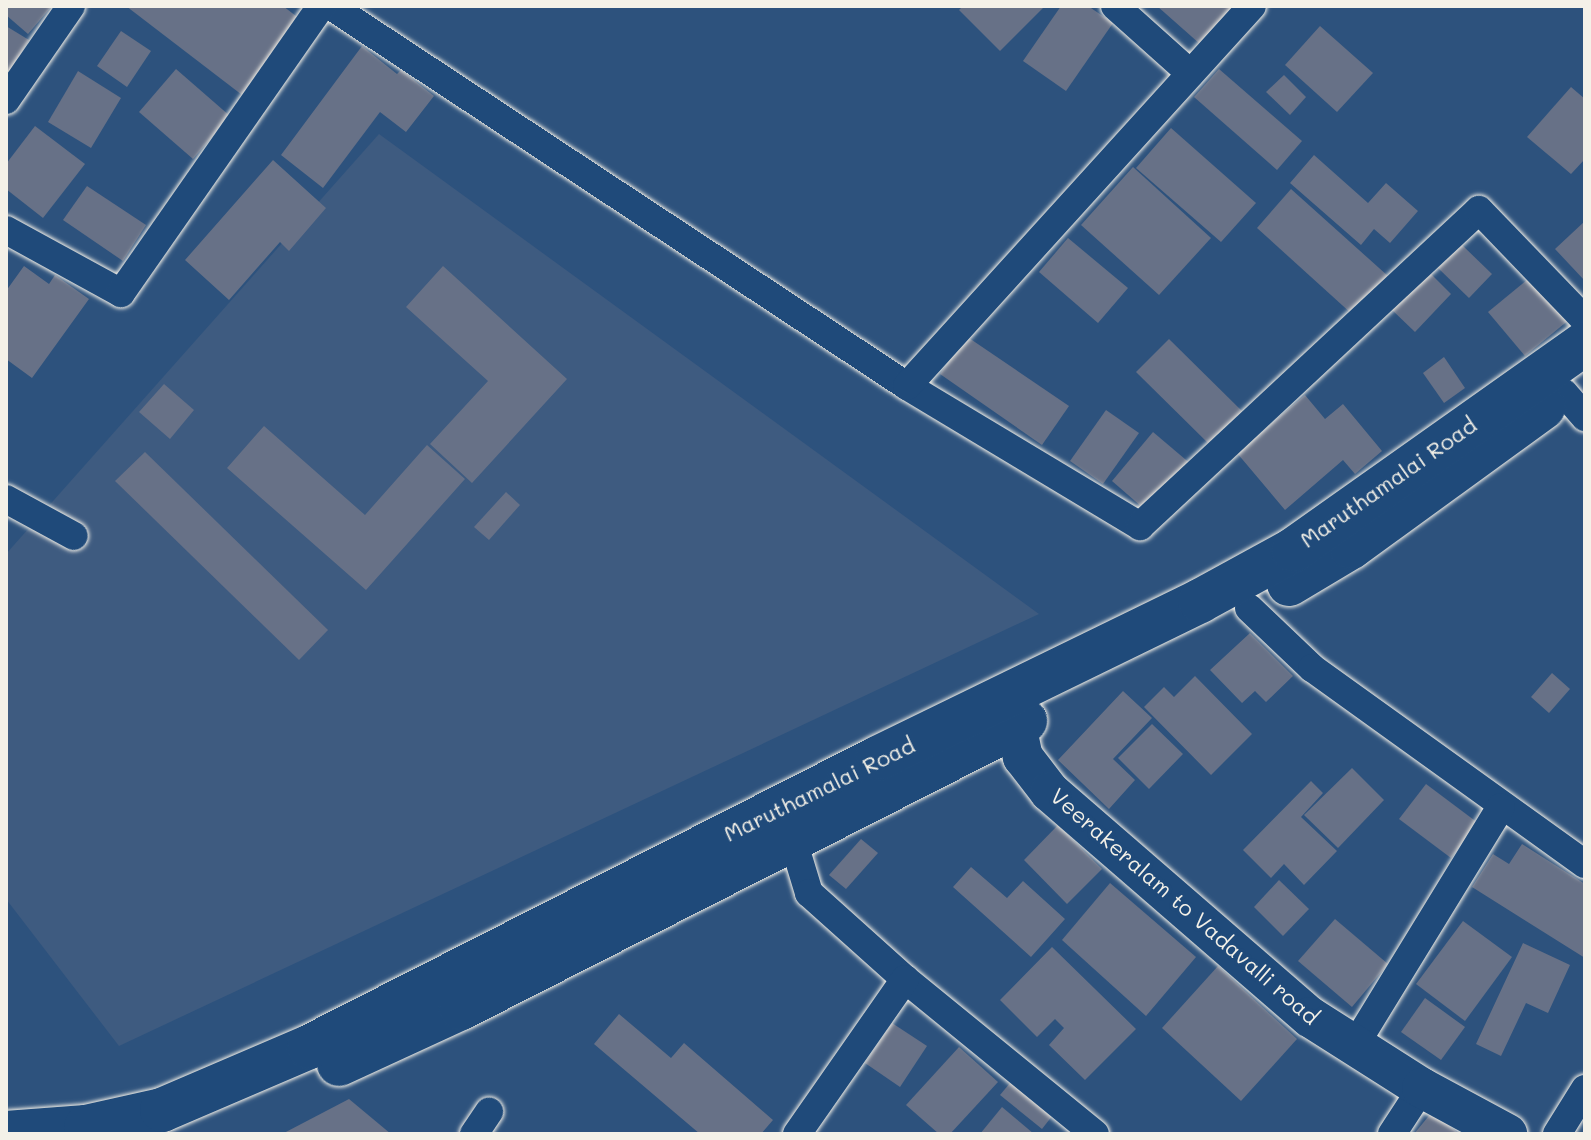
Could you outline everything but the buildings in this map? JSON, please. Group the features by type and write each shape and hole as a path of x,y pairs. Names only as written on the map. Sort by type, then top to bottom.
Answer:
{"main road":[{"name":"Maruthamalai Road","path":"1010,712 1293,550 1585,343"},
{"name":"Maruthamalai Road","path":"6,1133 86,1127 162,1110 323,1040 792,819 1010,712 1249,608 1351,547 1578,396"},
{"name":"Maruthamalai Road","path":"185,1134 461,1008 792,819"}],"street":[{"path":"6,100 71,6"},
{"path":"6,230 121,293 321,6"},
{"path":"331,6 907,386 1140,526 1479,210 1585,320"},
{"path":"1115,6 1190,73"},
{"path":"907,386 1252,6"},
{"path":"6,499 74,536"},
{"path":"1249,608 1312,668 1501,807 1585,864"},
{"name":"Veerakeralam to Vadavalli road","path":"1010,712 1023,757 1050,792 1310,1017 1422,1088 1507,1134"},
{"path":"1355,1045 1501,807"},
{"path":"792,819 809,893 1081,1129"},
{"path":"797,1134 905,979"},
{"path":"1392,1134 1422,1088"},
{"path":"1557,1134 1585,1089"}],"shaded area":[{"path":"379,134 1039,614 119,1046 6,899 6,554"}]}
